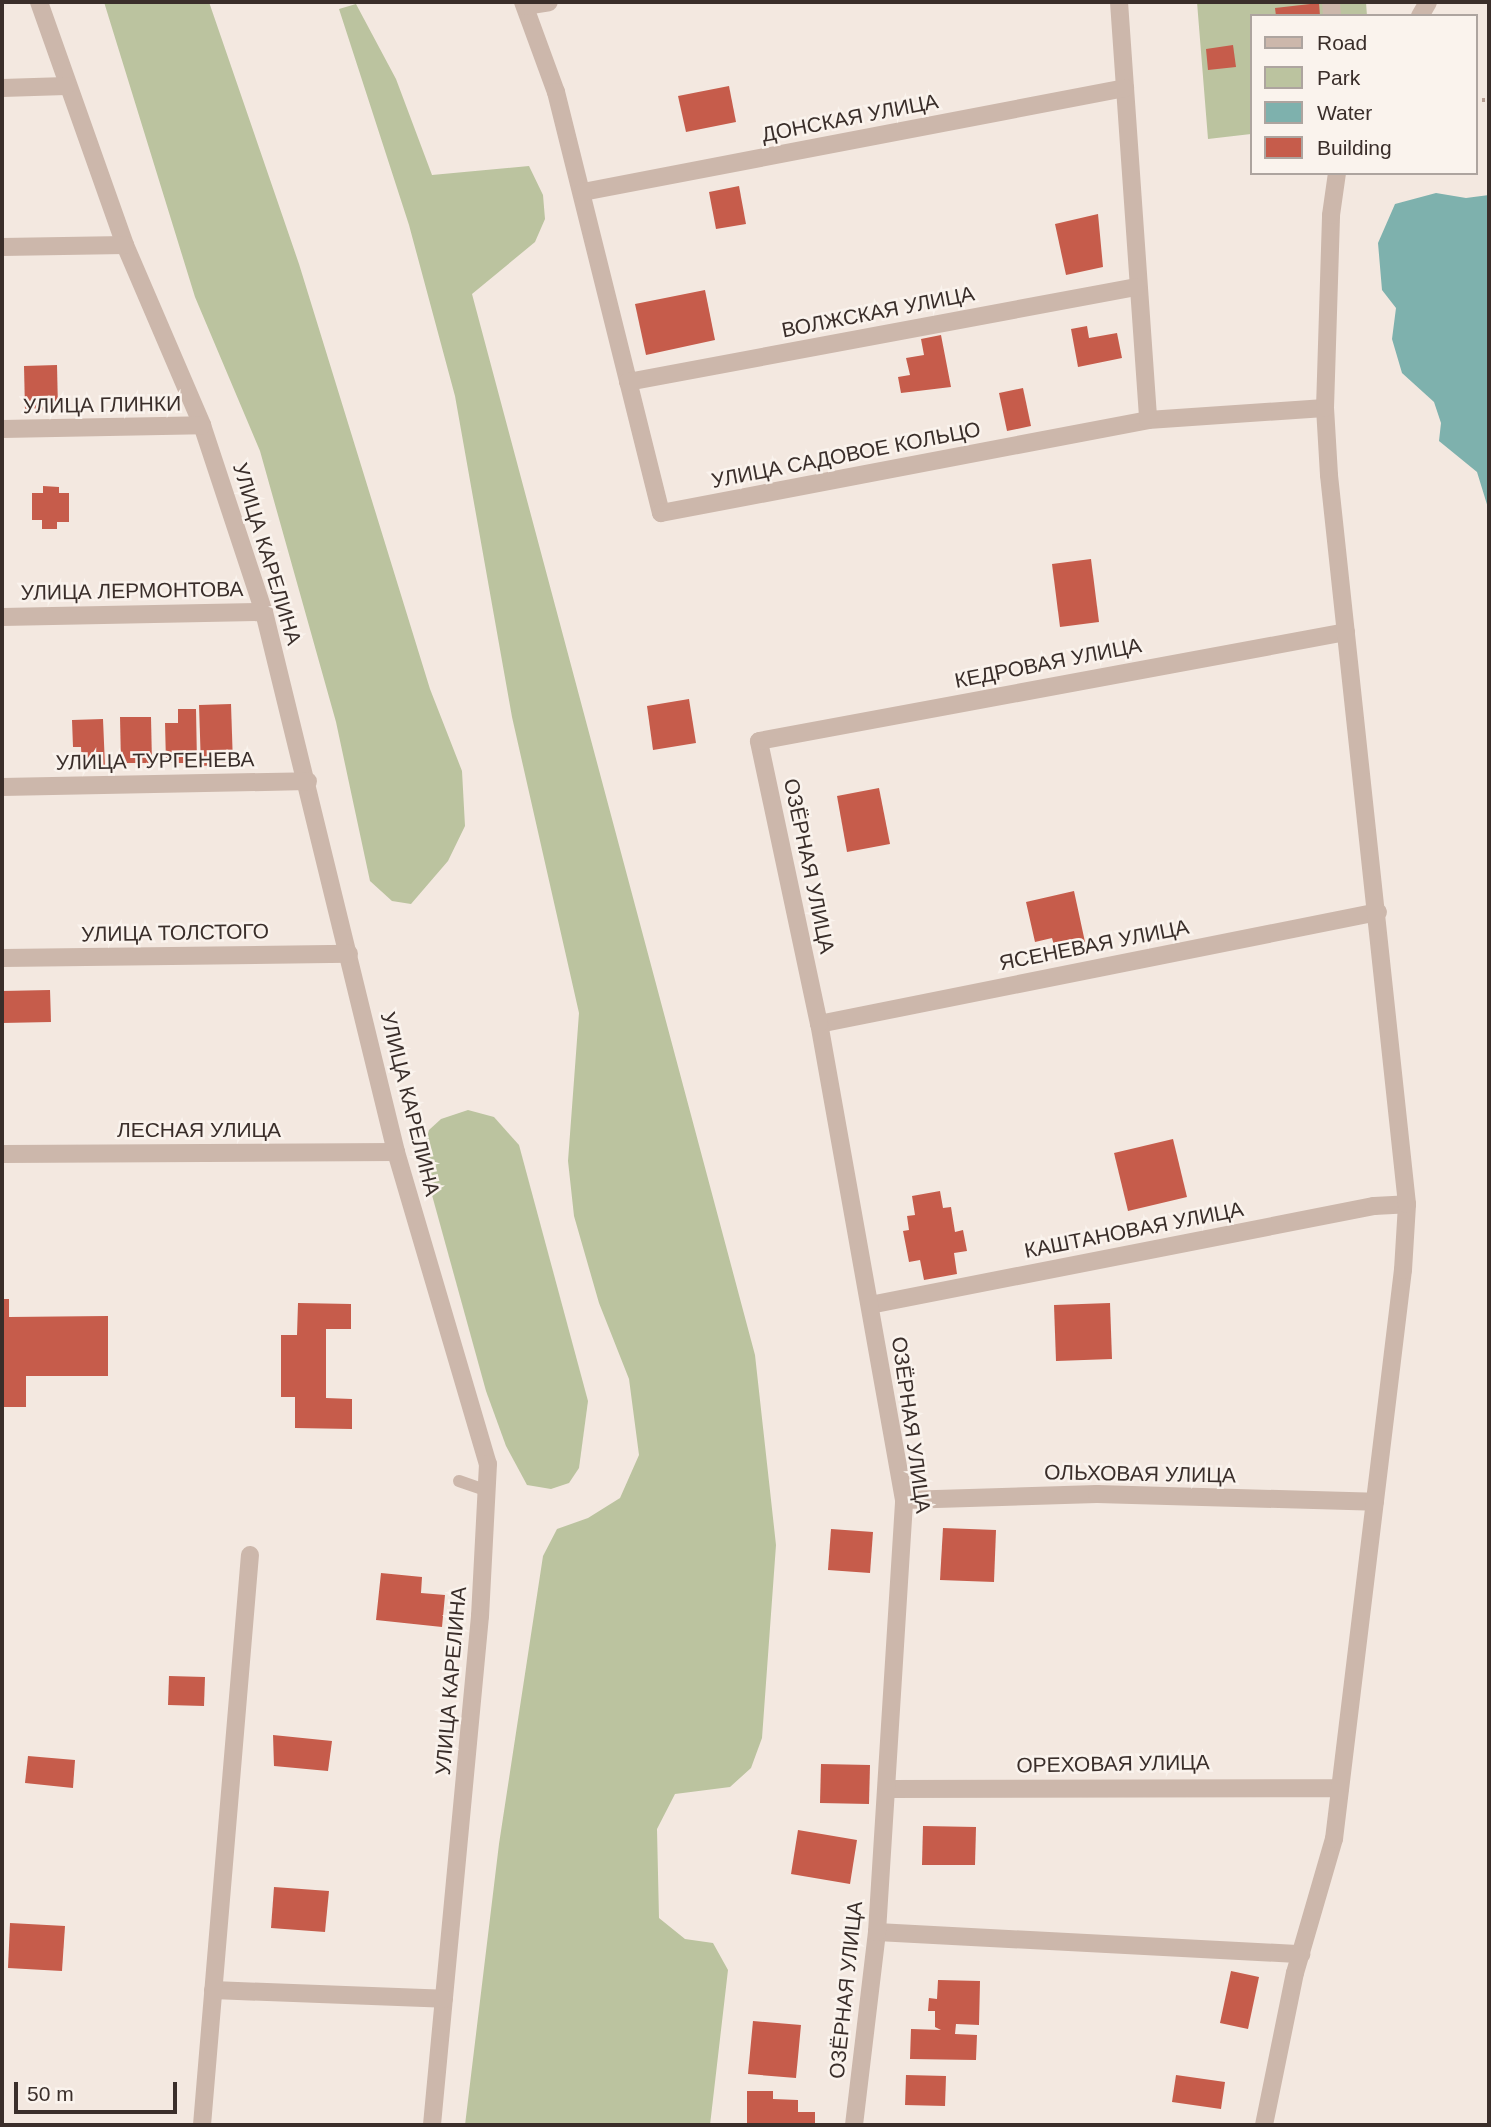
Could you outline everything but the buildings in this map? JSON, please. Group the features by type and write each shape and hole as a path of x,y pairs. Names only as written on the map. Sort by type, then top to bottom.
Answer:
{"street":[{"name":"УЛИЦА КАРЕЛИНА","path":"39,2 66,86 125,245 202,425 264,612 308,781 396,1152 488,1464 488,1491 432,2125"},
{"path":"524,4 549,2"},
{"path":"1119,2 1136,286 1148,420 1325,408"},
{"name":"УЛИЦА САДОВОЕ КОЛЬЦО","path":"524,4 556,92 583,192 661,513 1148,420"},
{"path":"2,88 66,86"},
{"name":"ДОНСКАЯ УЛИЦА","path":"583,192 1125,88"},
{"path":"1264,2125 1301,1954 1334,1839 1375,1502 1407,1204 1325,408 1331,215 1337,175"},
{"path":"2,247 125,245"},
{"name":"ВОЛЖСКАЯ УЛИЦА","path":"628,382 1136,286"},
{"name":"УЛИЦА ГЛИНКИ","path":"2,429 202,425"},
{"name":"УЛИЦА ЛЕРМОНТОВА","path":"2,617 264,612"},
{"name":"КЕДРОВАЯ УЛИЦА","path":"759,741 1346,632"},
{"name":"ОЗЁРНАЯ УЛИЦА","path":"759,741 819,1024 904,1500 877,1932 854,2125"},
{"name":"УЛИЦА ТУРГЕНЕВА","path":"2,787 308,781"},
{"name":"ЯСЕНЕВАЯ УЛИЦА","path":"819,1024 1378,912"},
{"name":"УЛИЦА ТОЛСТОГО","path":"2,958 349,954"},
{"name":"ЛЕСНАЯ УЛИЦА","path":"2,1154 396,1152"},
{"name":"КАШТАНОВАЯ УЛИЦА","path":"870,1305 1374,1206 1407,1204"},
{"name":"ОЛЬХОВАЯ УЛИЦА","path":"904,1500 1097,1494 1375,1502"},
{"path":"202,2125 250,1555"},
{"name":"ОРЕХОВАЯ УЛИЦА","path":"887,1789 1340,1788"},
{"path":"877,1932 1301,1954"},
{"path":"213,1990 444,1999"}],"lane":[{"path":"459,1481 488,1491"}],"green space":[{"path":"104,2 209,2 299,264 430,689 462,771 465,826 448,861 411,904 392,901 370,881 336,722 260,451 195,297"},
{"path":"1197,2 1366,2 1367,14 1250,14 1250,134 1208,139"},
{"path":"356,4 396,79 432,175 529,166 543,195 545,219 535,242 472,294 755,1355 776,1545 762,1738 751,1768 730,1787 675,1794 657,1829 659,1918 685,1939 713,1943 728,1970 710,2125 465,2125 499,1844 543,1556 557,1529 588,1518 620,1498 639,1455 629,1379 599,1303 574,1216 568,1161 579,1013 512,717 455,396 409,225 339,9"},
{"path":"468,1110 494,1117 519,1145 588,1401 579,1468 569,1483 551,1489 527,1485 506,1446 486,1391 427,1177 423,1151 429,1130 441,1119"}],"water":[{"path":"1436,193 1466,198 1489,195 1489,511 1477,472 1439,441 1441,423 1434,402 1402,373 1392,339 1396,308 1382,290 1378,243 1395,204"}]}
